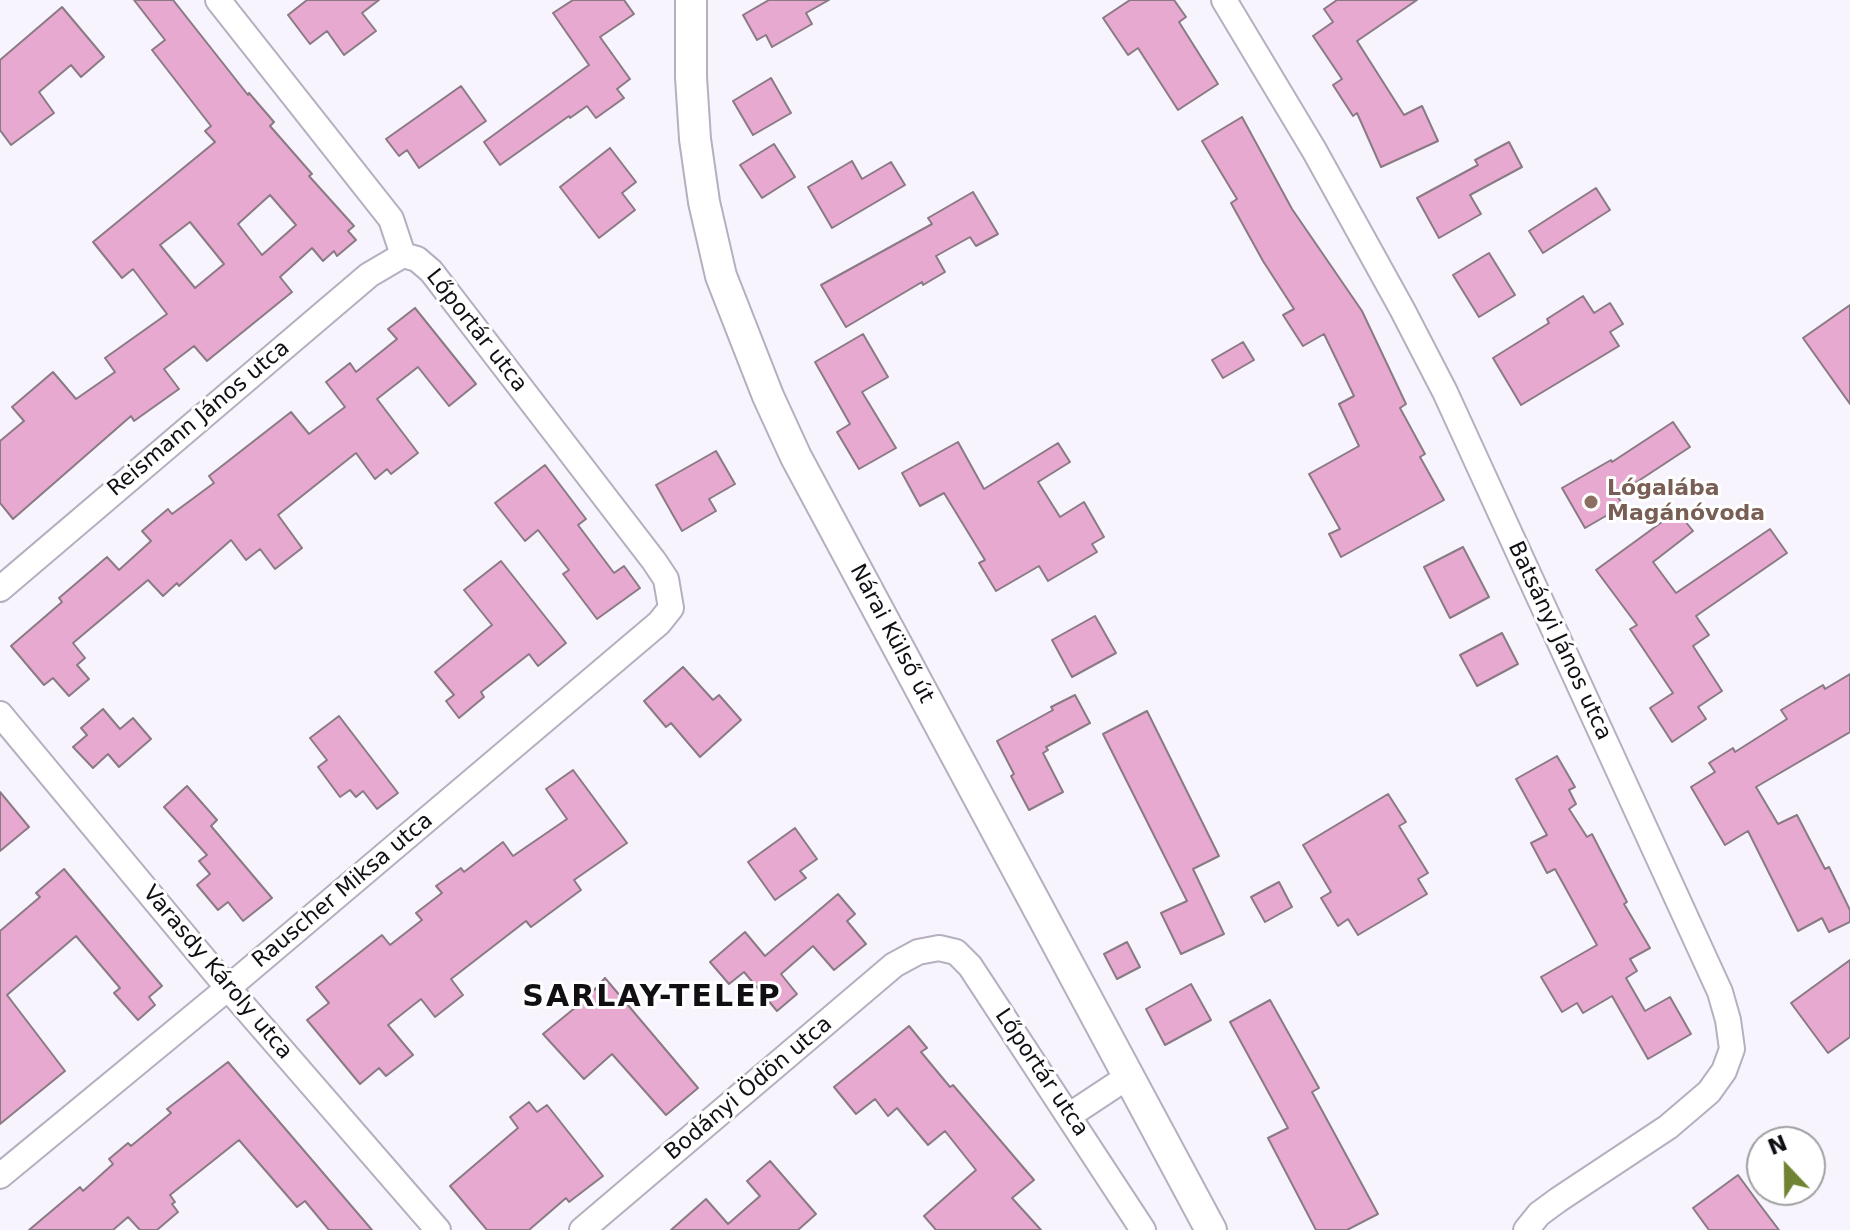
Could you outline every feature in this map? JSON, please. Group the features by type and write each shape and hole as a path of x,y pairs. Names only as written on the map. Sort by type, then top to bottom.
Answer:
{"street":[{"name":"Lőportár utca","path":"218,0 391,219 403,255 417,259 431,271 654,561 666,579 670,595"},
{"name":"Nárai Külső út","path":"691,0 691,77 695,139 704,202 721,276 743,338 796,457 1211,1230"},
{"name":"Batsányi János utca","path":"1224,0 1314,150 1445,392 1714,978 1728,1020 1732,1049 1724,1071 1709,1092 1668,1127 1539,1214 1526,1230"},
{"name":"Reismann János utca","path":"0,589 369,275 403,255"},
{"name":"Rauscher Miksa utca","path":"0,1176 228,988 659,623 671,608 670,595"},
{"name":"Varasdy Károly utca","path":"0,714 228,988 438,1230"},
{"name":"Lőportár utca","path":"918,952 939,948 956,952 970,966 1143,1230"},
{"name":"Bodányi Ödön utca","path":"582,1230 894,965 918,952"},
{"path":"1070,1115 1129,1076"}],"building":[{"path":"134,0 173,0 248,95 274,122 270,126 312,174 309,176 354,226 348,231 356,240 337,256 334,251 323,261 312,248 280,277 292,292 207,361 194,346 164,369 179,389 134,421 131,416 13,519 0,503 0,441 24,421 12,407 53,372 76,399 115,372 105,358 167,314 133,269 122,278 93,242 215,142 205,131 211,126 152,50 165,40","holes":["270,195 296,225 262,255 238,224","190,222 224,264 195,288 160,245"]},
{"path":"307,0 379,0 362,13 376,31 344,55 327,31 310,44 288,15"},
{"path":"573,0 624,0 634,14 600,37 630,79 617,89 624,98 596,118 587,106 500,165 484,142 589,65 553,13"},
{"path":"769,0 829,0 806,13 812,24 772,47 766,35 757,40 743,15"},
{"path":"1130,0 1174,0 1186,17 1179,22 1218,84 1178,110 1138,48 1128,55 1103,18"},
{"path":"1337,0 1417,0 1357,41 1404,115 1422,106 1438,141 1381,167 1357,113 1353,116 1333,85 1342,79 1313,36 1333,22 1324,9"},
{"path":"62,7 104,57 81,77 71,65 39,92 54,113 11,145 0,130 0,60"},
{"path":"771,78 791,113 753,135 733,101"},
{"path":"461,86 486,121 419,168 407,150 399,156 386,139"},
{"path":"1242,117 1292,209 1362,311 1406,404 1400,408 1425,454 1420,457 1444,500 1341,557 1329,534 1340,529 1309,474 1359,446 1339,404 1354,396 1324,334 1303,346 1283,315 1294,309 1231,203 1237,199 1202,141"},
{"path":"1509,142 1522,167 1470,195 1481,214 1439,238 1417,198 1478,165 1475,160"},
{"path":"774,144 795,177 762,198 740,165"},
{"path":"610,148 636,182 622,193 635,210 599,238 560,187"},
{"path":"852,161 862,179 891,162 905,185 832,228 808,187"},
{"path":"1596,188 1610,210 1543,253 1529,231"},
{"path":"973,192 998,234 976,246 970,237 936,256 945,272 923,285 922,282 846,327 821,285 932,224 928,218"},
{"path":"1489,253 1515,295 1479,317 1453,275"},
{"path":"1583,296 1594,313 1610,303 1623,324 1610,332 1619,346 1521,405 1493,358 1549,323 1547,319"},
{"path":"1850,305 1850,404 1803,338"},
{"path":"415,308 476,384 449,406 418,367 377,399 418,453 391,474 387,469 375,479 356,453 278,515 302,548 275,569 260,549 246,560 231,540 179,586 177,583 163,596 148,580 73,643 85,658 77,665 89,679 69,696 53,678 44,685 11,646 62,602 59,598 107,557 119,570 151,541 142,531 168,509 172,514 214,483 209,476 291,412 309,434 345,407 326,382 350,363 356,372 397,339 388,329"},
{"path":"863,334 888,377 862,392 896,448 859,469 837,432 850,424 815,362"},
{"path":"1243,342 1254,360 1223,378 1212,360"},
{"path":"1673,422 1690,447 1617,495 1623,506 1585,528 1562,488 1612,462"},
{"path":"958,442 984,489 1058,443 1070,462 1038,482 1060,517 1084,502 1104,537 1092,544 1097,552 1048,581 1039,566 996,591 979,563 985,560 944,493 920,506 902,473"},
{"path":"716,451 735,484 709,499 716,511 682,531 656,485"},
{"path":"545,465 586,519 578,525 614,573 624,566 640,588 597,619 563,574 569,570 538,530 525,541 495,503"},
{"path":"1677,511 1693,531 1653,562 1676,593 1770,529 1787,553 1696,616 1709,635 1693,646 1722,691 1698,707 1706,719 1672,742 1650,708 1673,693 1630,629 1637,625 1596,570"},
{"path":"1463,547 1489,597 1450,618 1424,567"},
{"path":"501,561 566,643 538,666 529,654 481,692 484,697 459,718 446,701 454,695 435,672 492,625 464,590"},
{"path":"1095,616 1116,653 1072,677 1052,640"},
{"path":"1502,633 1518,664 1477,686 1460,655"},
{"path":"683,667 713,700 719,695 741,720 700,757 671,723 666,727 644,701"},
{"path":"1850,674 1850,732 1756,787 1778,824 1797,815 1825,869 1829,867 1850,910 1850,922 1829,932 1822,918 1798,931 1748,831 1725,845 1691,787 1715,772 1709,763 1733,748 1735,752 1787,719 1781,710 1823,685 1825,689"},
{"path":"1075,695 1090,723 1046,747 1048,750 1043,753 1063,792 1029,810 997,741"},
{"path":"103,709 120,729 133,718 151,739 119,767 108,754 93,768 73,747 87,735 81,728"},
{"path":"1147,711 1219,856 1193,869 1224,934 1181,954 1161,913 1187,901 1103,734"},
{"path":"339,716 398,793 377,809 363,791 356,797 350,790 340,797 318,767 327,760 310,738"},
{"path":"1557,756 1575,787 1569,790 1576,804 1569,809 1587,837 1592,834 1627,902 1624,904 1650,948 1630,959 1637,971 1626,978 1645,1011 1670,997 1691,1034 1648,1059 1612,996 1583,1013 1577,1003 1562,1012 1541,977 1597,945 1555,869 1547,873 1531,843 1547,835 1516,779"},
{"path":"573,770 627,843 574,880 581,890 531,927 526,921 451,979 463,995 435,1017 421,999 388,1025 413,1055 386,1076 379,1068 360,1084 307,1020 329,1003 316,987 382,935 390,945 422,920 416,913 442,893 436,886 461,868 464,872 503,842 513,856 567,819 546,789"},
{"path":"187,786 217,820 211,826 272,898 243,921 228,902 218,910 197,885 210,874 199,861 207,855 164,807"},
{"path":"0,792 29,827 0,851"},
{"path":"1388,794 1406,822 1399,826 1428,873 1418,879 1427,894 1358,935 1348,919 1338,926 1321,898 1331,892 1303,845"},
{"path":"795,828 817,859 800,871 806,878 775,900 748,862"},
{"path":"64,869 162,986 149,997 155,1005 138,1020 114,993 120,988 76,936 7,995 65,1071 0,1124 0,931 40,897 36,893"},
{"path":"1279,882 1292,907 1265,922 1251,897"},
{"path":"838,894 855,914 847,921 866,944 834,970 813,946 781,974 797,994 777,1011 744,972 729,984 710,962 745,932 765,956"},
{"path":"1127,942 1140,967 1117,979 1104,954"},
{"path":"1850,960 1850,1037 1828,1053 1791,1003"},
{"path":"605,978 698,1088 666,1115 612,1054 584,1079 543,1034 587,998"},
{"path":"1191,984 1211,1020 1165,1045 1146,1009"},
{"path":"1270,1000 1319,1088 1312,1092 1378,1214 1347,1230 1316,1230 1268,1138 1288,1128 1230,1022"},
{"path":"909,1026 927,1048 921,1052 1034,1180 1012,1198 1041,1230 936,1230 924,1216 976,1170 945,1131 928,1145 897,1108 888,1116 875,1099 856,1114 834,1087"},
{"path":"228,1062 372,1230 329,1230 305,1201 297,1207 239,1140 170,1195 178,1212 157,1230 140,1230 128,1217 113,1230 29,1230 80,1187 83,1191 113,1164 109,1159 128,1143 131,1146 171,1113 167,1109"},
{"path":"529,1102 537,1112 547,1105 603,1176 569,1202 566,1198 529,1230 487,1230 450,1186 518,1128 510,1117"},
{"path":"770,1161 816,1214 798,1230 671,1230 706,1199 728,1224 760,1196 747,1181"},
{"path":"1738,1175 1746,1186 1746,1206 1761,1206 1779,1230 1709,1230 1693,1208"}],"place":[{"name":"Lógalába Magánóvoda","path":"1591,502"}],"district":[{"name":"SARLAY-TELEP","path":"652,998"}]}
